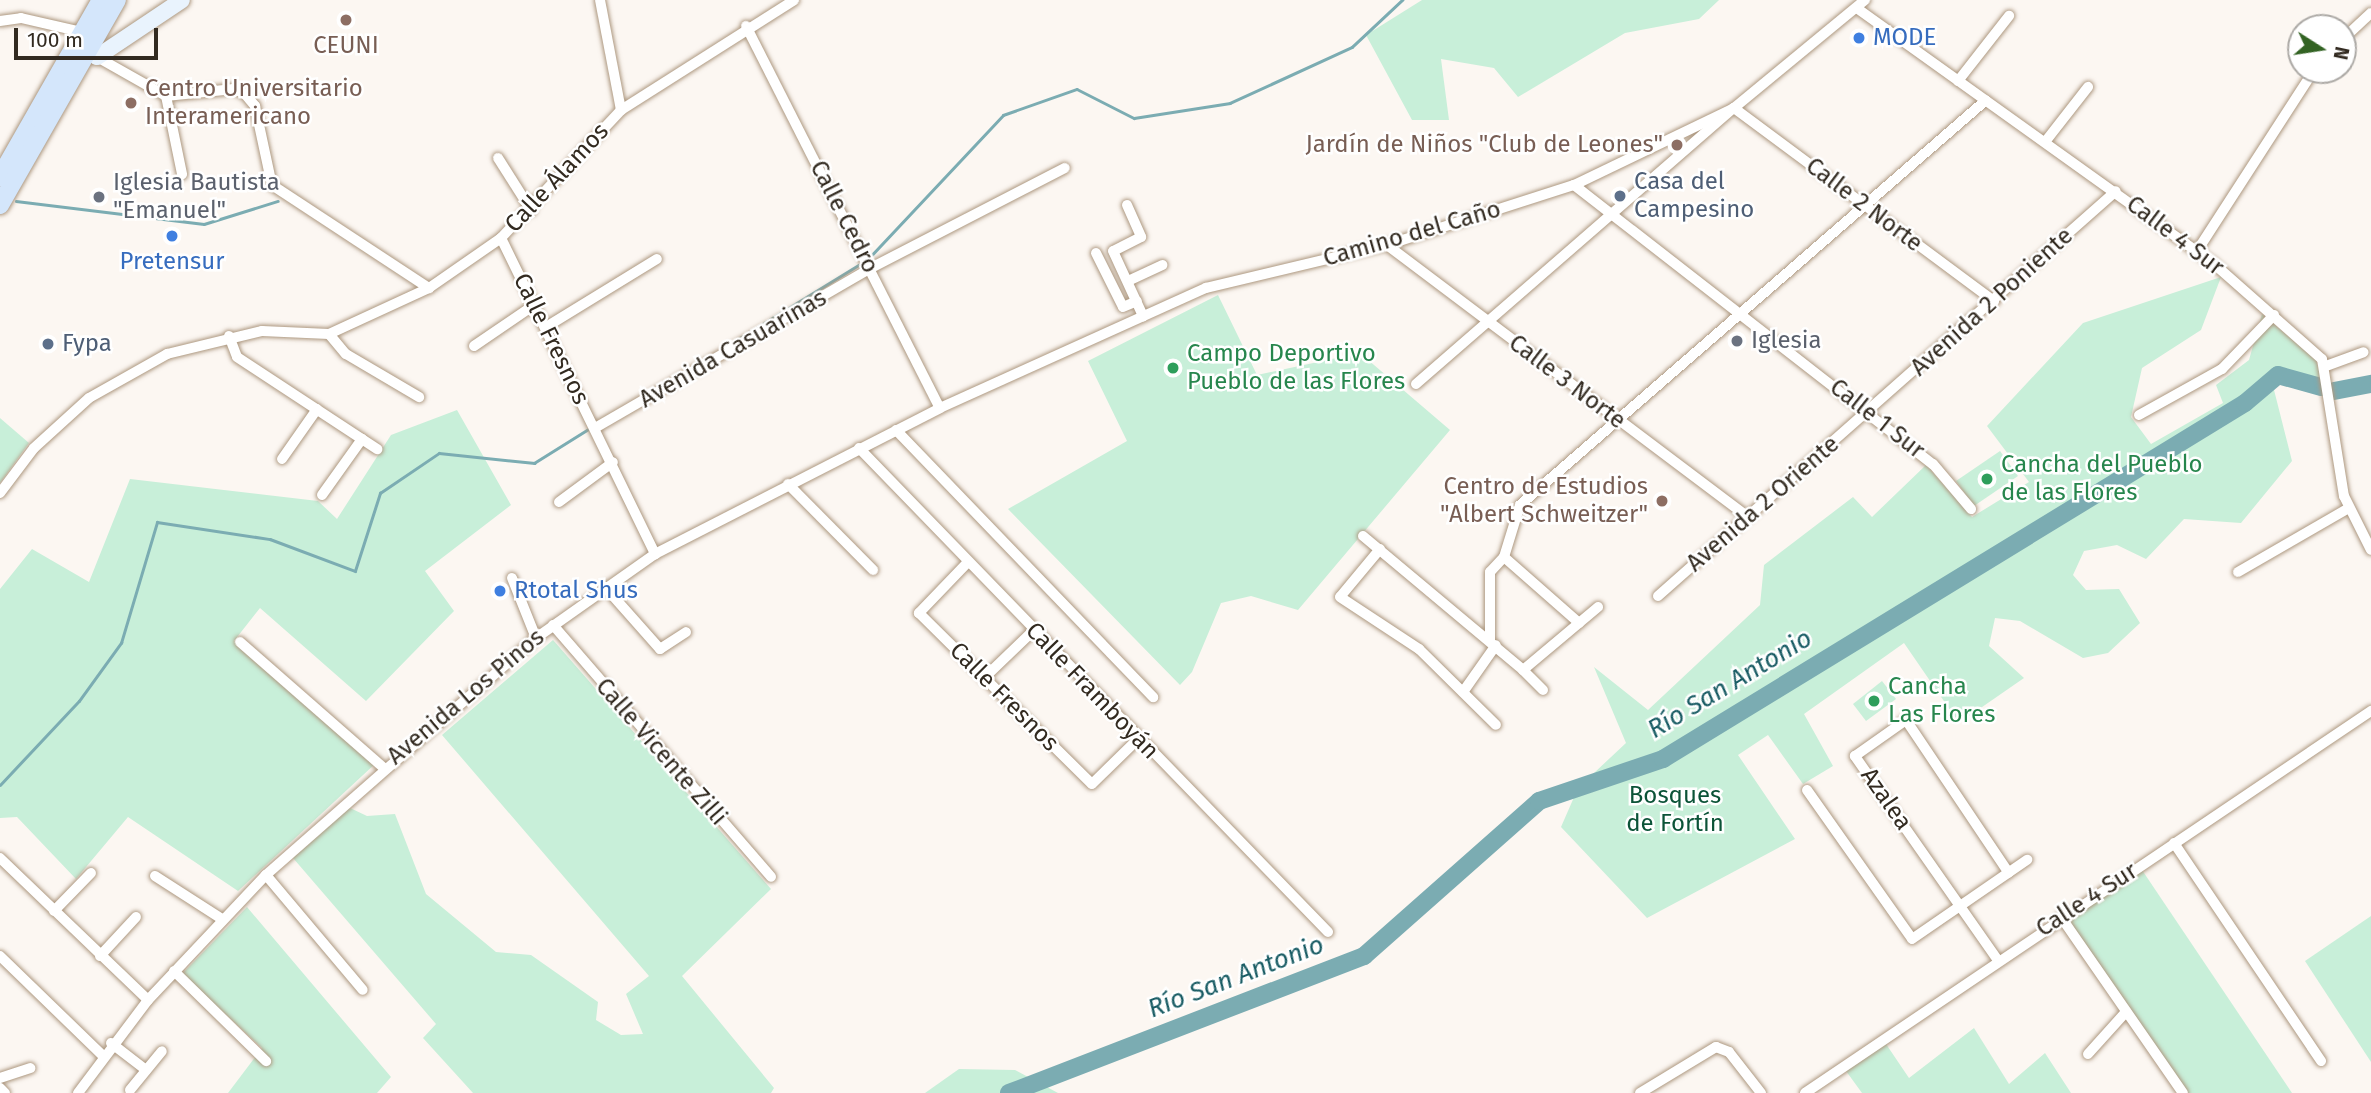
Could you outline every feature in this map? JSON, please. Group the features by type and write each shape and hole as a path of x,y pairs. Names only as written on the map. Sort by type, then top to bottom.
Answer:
{"main road":[{"path":"0,177 91,43 101,0"},
{"path":"0,205 117,0"}],"street":[{"path":"91,43 182,0"},
{"path":"600,0 621,110"},
{"name":"Calle Álamos","path":"0,493 34,448 89,398 167,354 229,336 328,334 429,288 501,238 531,210 621,110 746,26 794,0"},
{"name":"Calle 4 Sur","path":"1861,4 1958,81 2197,251 2274,315 2326,366"},
{"name":"Camino del Caño","path":"940,408 1206,288 1387,244 1574,185 1734,108 1861,4"},
{"path":"2357,26 2371,13"},
{"path":"1958,81 2009,16"},
{"path":"0,21 21,18 91,43 166,96 234,89 245,94 255,106 272,185 429,288"},
{"name":"Calle Cedro","path":"746,26 940,408"},
{"path":"2197,251 2305,84"},
{"path":"2045,142 2088,87"},
{"path":"166,96 182,174"},
{"path":"1463,692 1493,643 1490,572 1504,557 1520,505 1867,207 1986,100"},
{"path":"1416,384 1614,216 1734,108"},
{"name":"Calle 2 Norte","path":"1734,108 1994,301"},
{"path":"498,158 531,210"},
{"name":"Avenida Casuarinas","path":"595,428 871,268 1065,168"},
{"name":"Calle 1 Sur","path":"1574,185 1744,313 1933,464 1971,509"},
{"name":"Avenida 2 Poniente","path":"1868,412 2116,191"},
{"path":"1127,205 1140,237 1113,251 1143,316"},
{"name":"Calle Fresnos","path":"501,238 613,462 655,554"},
{"name":"Calle 3 Norte","path":"1387,244 1616,420 1748,517"},
{"path":"1096,253 1123,307 1137,301"},
{"path":"546,327 657,259"},
{"path":"1128,281 1163,265"},
{"path":"474,346 534,305"},
{"path":"2139,415 2222,369 2274,315"},
{"path":"328,334 346,354 419,397"},
{"path":"229,336 236,357 377,449"},
{"path":"2364,352 2326,366 2349,508 2371,550"},
{"name":"Avenida Los Pinos","path":"78,1093 111,1043 174,971 265,875 383,767 536,638 655,554 940,408"},
{"path":"282,459 317,409"},
{"name":"Avenida 2 Oriente","path":"1658,596 1868,412"},
{"path":"896,430 1153,697"},
{"path":"322,495 362,439"},
{"name":"Calle Framboyán","path":"859,449 1328,932"},
{"path":"559,502 613,462"},
{"path":"788,484 873,570"},
{"path":"2238,572 2349,508"},
{"path":"1363,536 1493,643 1543,690"},
{"path":"1380,550 1340,597 1392,629 1496,725"},
{"path":"1504,557 1579,623"},
{"name":"Calle Fresnos","path":"968,562 919,612 1092,784 1139,738"},
{"path":"512,578 536,638"},
{"path":"605,587 660,649 686,632"},
{"path":"1523,670 1598,607"},
{"name":"Calle Vicente Zilli","path":"553,625 771,877"},
{"path":"984,678 1033,631"},
{"path":"240,642 383,767"},
{"name":"Calle 4 Sur","path":"1805,1093 1997,959 2371,711"},
{"name":"Azalea","path":"1997,959 1855,756 1906,720 2009,873"},
{"path":"1807,790 1912,939 1962,908 2027,860"},
{"path":"2174,843 2321,1061"},
{"path":"0,858 148,1000"},
{"path":"54,911 91,873"},
{"path":"265,875 363,990"},
{"path":"155,876 222,919"},
{"path":"100,956 136,917"},
{"path":"2061,917 2182,1093"},
{"path":"0,956 102,1055"},
{"path":"174,971 266,1061"},
{"path":"2088,1054 2126,1012"},
{"path":"111,1043 146,1070"},
{"path":"1640,1093 1716,1047 1729,1052 1761,1093"},
{"path":"130,1090 162,1051"},
{"path":"0,1078 30,1068"},
{"path":"0,1088 5,1093"}],"green space":[{"path":"1422,0 1719,0 1699,19 1625,33 1518,97 1494,68 1441,59 1449,120 1412,120 1366,35"},
{"name":"Bosques de Fortín","path":"2221,277 2201,330 2142,368 2131,417 2151,444 2223,403 2216,385 2249,360 2262,314 2316,360 2322,382 2295,377 2273,386 2292,461 2241,523 2184,519 2146,559 2117,545 2084,551 2073,575 2086,590 2119,589 2140,623 2108,653 2083,658 2020,621 1995,618 1989,646 2024,678 1959,723 1904,643 1804,714 1833,766 1803,784 1768,735 1738,755 1795,839 1647,918 1561,827 1578,788 1626,743 1594,667 1648,710 1760,605 1764,565 1853,497 1872,517 1926,465 1972,517 2029,482 1987,426 2083,323"},
{"path":"1218,295 1257,375 1360,353 1450,430 1298,610 1251,596 1221,603 1192,672 1180,685 1008,509 1127,441 1088,361"},
{"path":"457,410 511,505 425,571 454,611 366,701 260,608 234,641 376,763 238,891 128,817 76,879 17,817 0,818 0,589 32,549 89,582 130,479 318,501 337,519 391,435"},
{"path":"0,418 29,443 0,483"},
{"name":"Cancha del Pueblo de las Flores","path":"2000,451 2018,476 1974,506 1956,481"},
{"path":"553,640 771,889 682,976 774,1088 771,1093 473,1093 423,1038 436,1024 293,858 348,807 367,816 395,814 426,894 496,952 531,955 598,1002 596,1020 621,1035 643,1034 626,994 649,976 442,735"},
{"name":"Cancha Las Flores","path":"1882,681 1896,699 1866,721 1853,704"},
{"path":"2142,870 2292,1093 2188,1093 2069,920"},
{"path":"247,907 391,1077 377,1093 228,1093 262,1048 182,974"},
{"path":"2371,916 2371,1062 2305,961"},
{"path":"1974,1028 2009,1084 2045,1053 2071,1093 1862,1093 1846,1071 1886,1044 1909,1078"},
{"path":"959,1069 1015,1070 1058,1093 925,1093"}],"waterway":[{"path":"868,259 1003,115 1077,89 1134,118 1230,103 1352,47 1402,0"},
{"path":"16,201 204,224 278,201"},
{"path":"722,349 862,263"},
{"name":"Río San Antonio","path":"1009,1093 1364,956 1539,801 1663,759 2245,403 2278,375 2321,387"},
{"name":"Río San Antonio","path":"2334,391 2371,384"},
{"path":"0,785 79,701 121,643 157,522 270,539 355,571 380,493 439,453 534,463 590,428"}],"place":[{"name":"CEUNI","path":"346,20"},
{"name":"MODE","path":"1859,38"},
{"name":"Centro Universitario Interamericano","path":"131,103"},
{"name":"Jardín de Niños \"Club de Leones\"","path":"1677,145"},
{"name":"Casa del Campesino","path":"1620,196"},
{"name":"Iglesia Bautista \"Emanuel\"","path":"99,197"},
{"name":"Pretensur","path":"172,236"},
{"name":"Iglesia","path":"1737,341"},
{"name":"Fypa","path":"48,344"},
{"name":"Campo Deportivo Pueblo de las Flores","path":"1173,368"},
{"name":"Cancha del Pueblo de las Flores","path":"1987,479"},
{"name":"Centro de Estudios \"Albert Schweitzer\"","path":"1662,501"},
{"name":"Rtotal Shus","path":"500,591"},
{"name":"Cancha Las Flores","path":"1874,701"}]}
